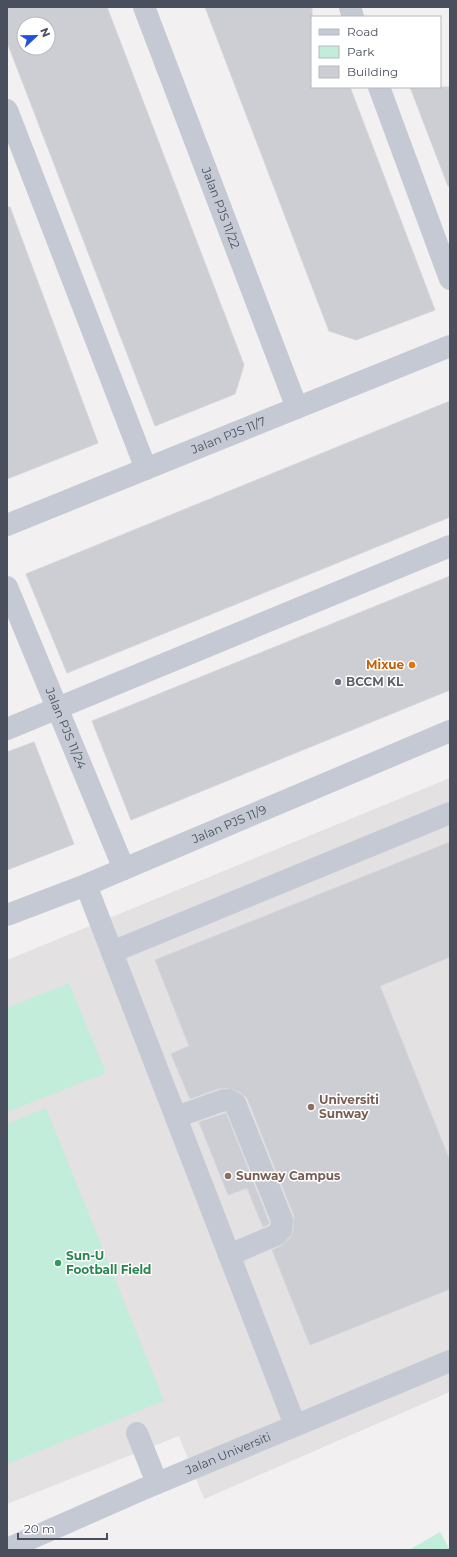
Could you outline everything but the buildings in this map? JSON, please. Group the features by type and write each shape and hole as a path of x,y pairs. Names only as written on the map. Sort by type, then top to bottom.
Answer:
{"street":[{"name":"Jalan PJS 11/22","path":"144,7 297,408"},
{"path":"379,88 450,279"},
{"path":"7,110 146,469"},
{"name":"Jalan PJS 11/7","path":"7,525 450,346"},
{"path":"7,729 450,546"},
{"name":"Jalan PJS 11/24","path":"7,587 124,869"},
{"name":"Jalan PJS 11/9","path":"7,914 86,885 450,731"},
{"path":"112,952 450,813"},
{"path":"86,885 295,1425"},
{"path":"176,1117 221,1101 228,1100 235,1103 282,1220 281,1230 276,1235 230,1255"},
{"name":"Jalan Universiti","path":"7,1549 157,1483 450,1361"},
{"path":"137,1433 157,1483"}],"shaded area":[{"name":"Sunway Campus","path":"450,778 450,1392 204,1499 179,1436 7,1504 7,960"}],"green space":[{"path":"69,983 106,1073 7,1112 7,1008"},
{"name":"Sun-U Football Field","path":"46,1108 164,1401 7,1464 7,1124"},
{"path":"440,1532 450,1550 409,1550"}],"place":[{"name":"Mixue","path":"412,665"},
{"name":"BCCM KL","path":"338,682"},
{"name":"Universiti Sunway","path":"311,1107"},
{"name":"Sunway Campus","path":"228,1176"},
{"name":"Sun-U Football Field","path":"58,1263"}]}
